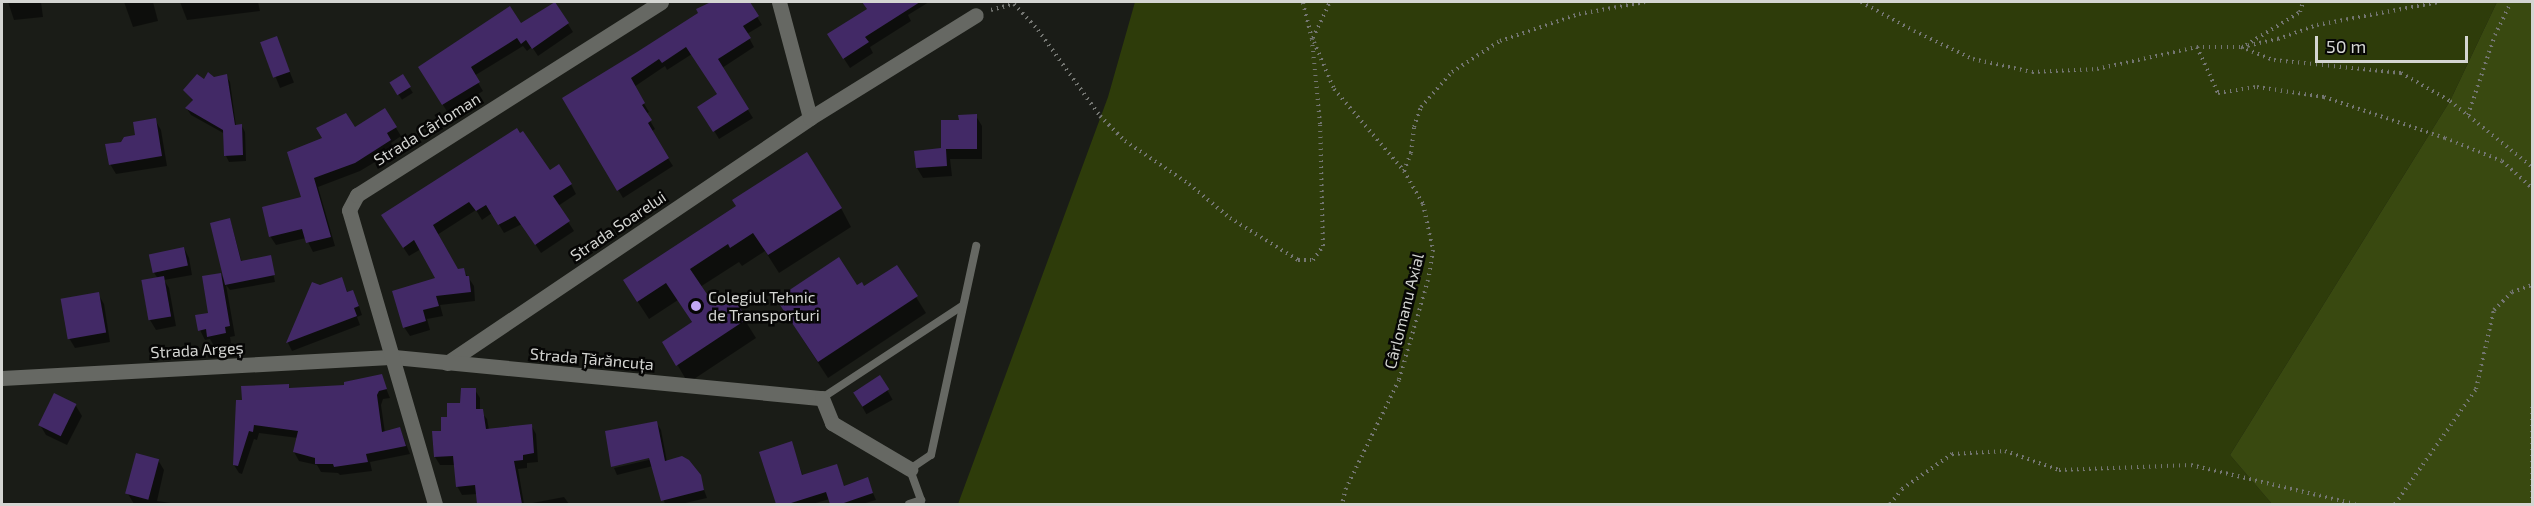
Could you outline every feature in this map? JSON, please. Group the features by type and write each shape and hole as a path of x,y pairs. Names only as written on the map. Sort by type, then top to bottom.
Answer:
{"street":[{"name":"Strada Cârloman","path":"394,357 349,210 357,195 661,2"},
{"path":"778,2 810,118"},
{"name":"Strada Soarelui","path":"447,363 810,118 975,15"},
{"name":"Strada Țărăncuța","path":"394,357 822,398"},
{"name":"Strada Argeș","path":"2,378 394,357"},
{"path":"394,357 435,504"},
{"path":"822,398 832,423 909,469"}],"lane":[{"path":"909,504 921,500 909,469 931,455 976,246"},
{"path":"822,398 962,306"}],"path":[{"path":"975,15 1014,4 1038,30 1100,116 1125,141 1189,184 1230,218 1298,260 1313,260 1323,246 1320,124 1312,39 1303,2"},
{"path":"1312,39 1330,2"},
{"path":"1404,171 1411,153 1414,127 1421,106 1452,72 1500,41 1579,14 1645,2"},
{"path":"1862,2 1914,32 1973,59 2032,72 2097,69 2198,47 2241,48 2278,39 2317,24 2439,2"},
{"path":"2241,48 2300,12 2303,2"},
{"path":"2468,115 2495,35 2511,2"},
{"name":"Cârlomanu Axial","path":"1312,39 1334,89 1404,171 1423,204 1433,250 1428,280 1399,380 1346,488 1342,504"},
{"path":"2198,47 2218,93 2257,87 2324,96 2445,138 2502,161 2532,188"},
{"path":"2241,48 2274,60 2401,73 2468,115 2532,167"},
{"path":"2395,504 2476,389 2494,310 2512,292 2532,285"},
{"path":"2532,407 2532,504"},
{"path":"1890,504 1902,489 1952,454 2005,451 2059,470 2192,465 2355,504"}],"green space":[{"path":"1135,2 2497,2 2450,101 2230,455 2272,504 958,504 1108,97"},
{"path":"2497,2 2532,2 2532,504 2272,504 2230,455 2450,101"}],"building":[{"path":"555,2 569,23 532,49 526,40 521,44 517,38 471,67 480,82 442,105 418,67 510,6 521,23"},
{"path":"711,2 750,2 759,16 743,26 751,38 718,59 749,109 713,132 697,107 717,94 686,47 662,63 659,59 631,78 645,103 642,105 652,120 648,123 669,158 617,191 562,98 698,13 696,9"},
{"path":"862,2 920,2 865,37 869,42 843,59 827,34 867,9"},
{"path":"277,36 290,72 273,78 260,42"},
{"path":"208,72 214,77 227,74 235,125 242,124 243,155 224,156 223,130 185,108 193,100 183,90 197,74 204,79"},
{"path":"403,74 411,87 397,95 389,82"},
{"path":"385,108 397,127 387,133 391,140 355,163 314,178 331,237 306,243 302,229 269,237 262,207 301,197 287,152 322,138 316,128 346,113 355,127"},
{"path":"977,114 977,149 946,149 947,166 916,168 914,151 941,148 941,120 959,120 958,115"},
{"path":"156,118 162,156 109,165 105,144 121,142 124,137 135,135 133,122"},
{"path":"517,128 520,133 523,131 550,170 559,164 572,184 553,196 570,221 535,245 515,216 498,225 486,205 476,211 469,202 433,225 458,269 464,268 466,276 469,276 471,292 436,296 439,306 423,310 426,321 403,328 392,291 435,278 414,240 403,248 381,215"},
{"path":"807,152 842,208 768,255 753,233 730,248 728,244 690,269 715,306 732,295 747,319 676,366 662,342 692,322 666,283 637,302 623,280 736,206 732,200"},
{"path":"230,218 241,261 271,255 275,275 225,285 210,223"},
{"path":"184,247 188,266 153,273 149,254"},
{"path":"839,257 857,285 862,282 864,286 897,265 918,296 818,362 776,299"},
{"path":"221,273 230,326 225,327 226,333 207,337 206,329 198,331 195,315 208,313 202,276"},
{"path":"164,276 171,316 148,320 141,280"},
{"path":"342,277 347,292 353,290 359,306 354,308 357,316 286,343 312,282 320,285"},
{"path":"99,292 106,332 68,339 61,299"},
{"path":"382,374 387,389 379,391 377,395 382,432 400,427 406,446 366,454 368,462 334,467 333,464 315,464 315,458 293,452 298,431 254,425 253,432 249,431 238,466 233,465 236,400 242,400 241,386 289,384 289,388 344,385 344,382"},
{"path":"880,375 889,389 862,407 853,392"},
{"path":"461,388 476,388 476,409 483,409 486,429 532,424 534,453 523,455 523,460 514,461 522,504 477,504 475,485 456,487 453,456 434,457 432,431 441,431 441,417 447,417 447,403 460,403"},
{"path":"54,393 76,404 61,436 38,425"},
{"path":"657,421 665,461 682,456 689,460 701,475 704,490 661,501 649,458 611,467 605,431"},
{"path":"792,441 802,475 837,464 844,486 868,477 873,493 841,504 830,504 826,492 788,504 776,504 759,452"},
{"path":"136,453 159,459 148,500 125,494"}],"place":[{"name":"Colegiul Tehnic de Transporturi","path":"696,306"}]}
